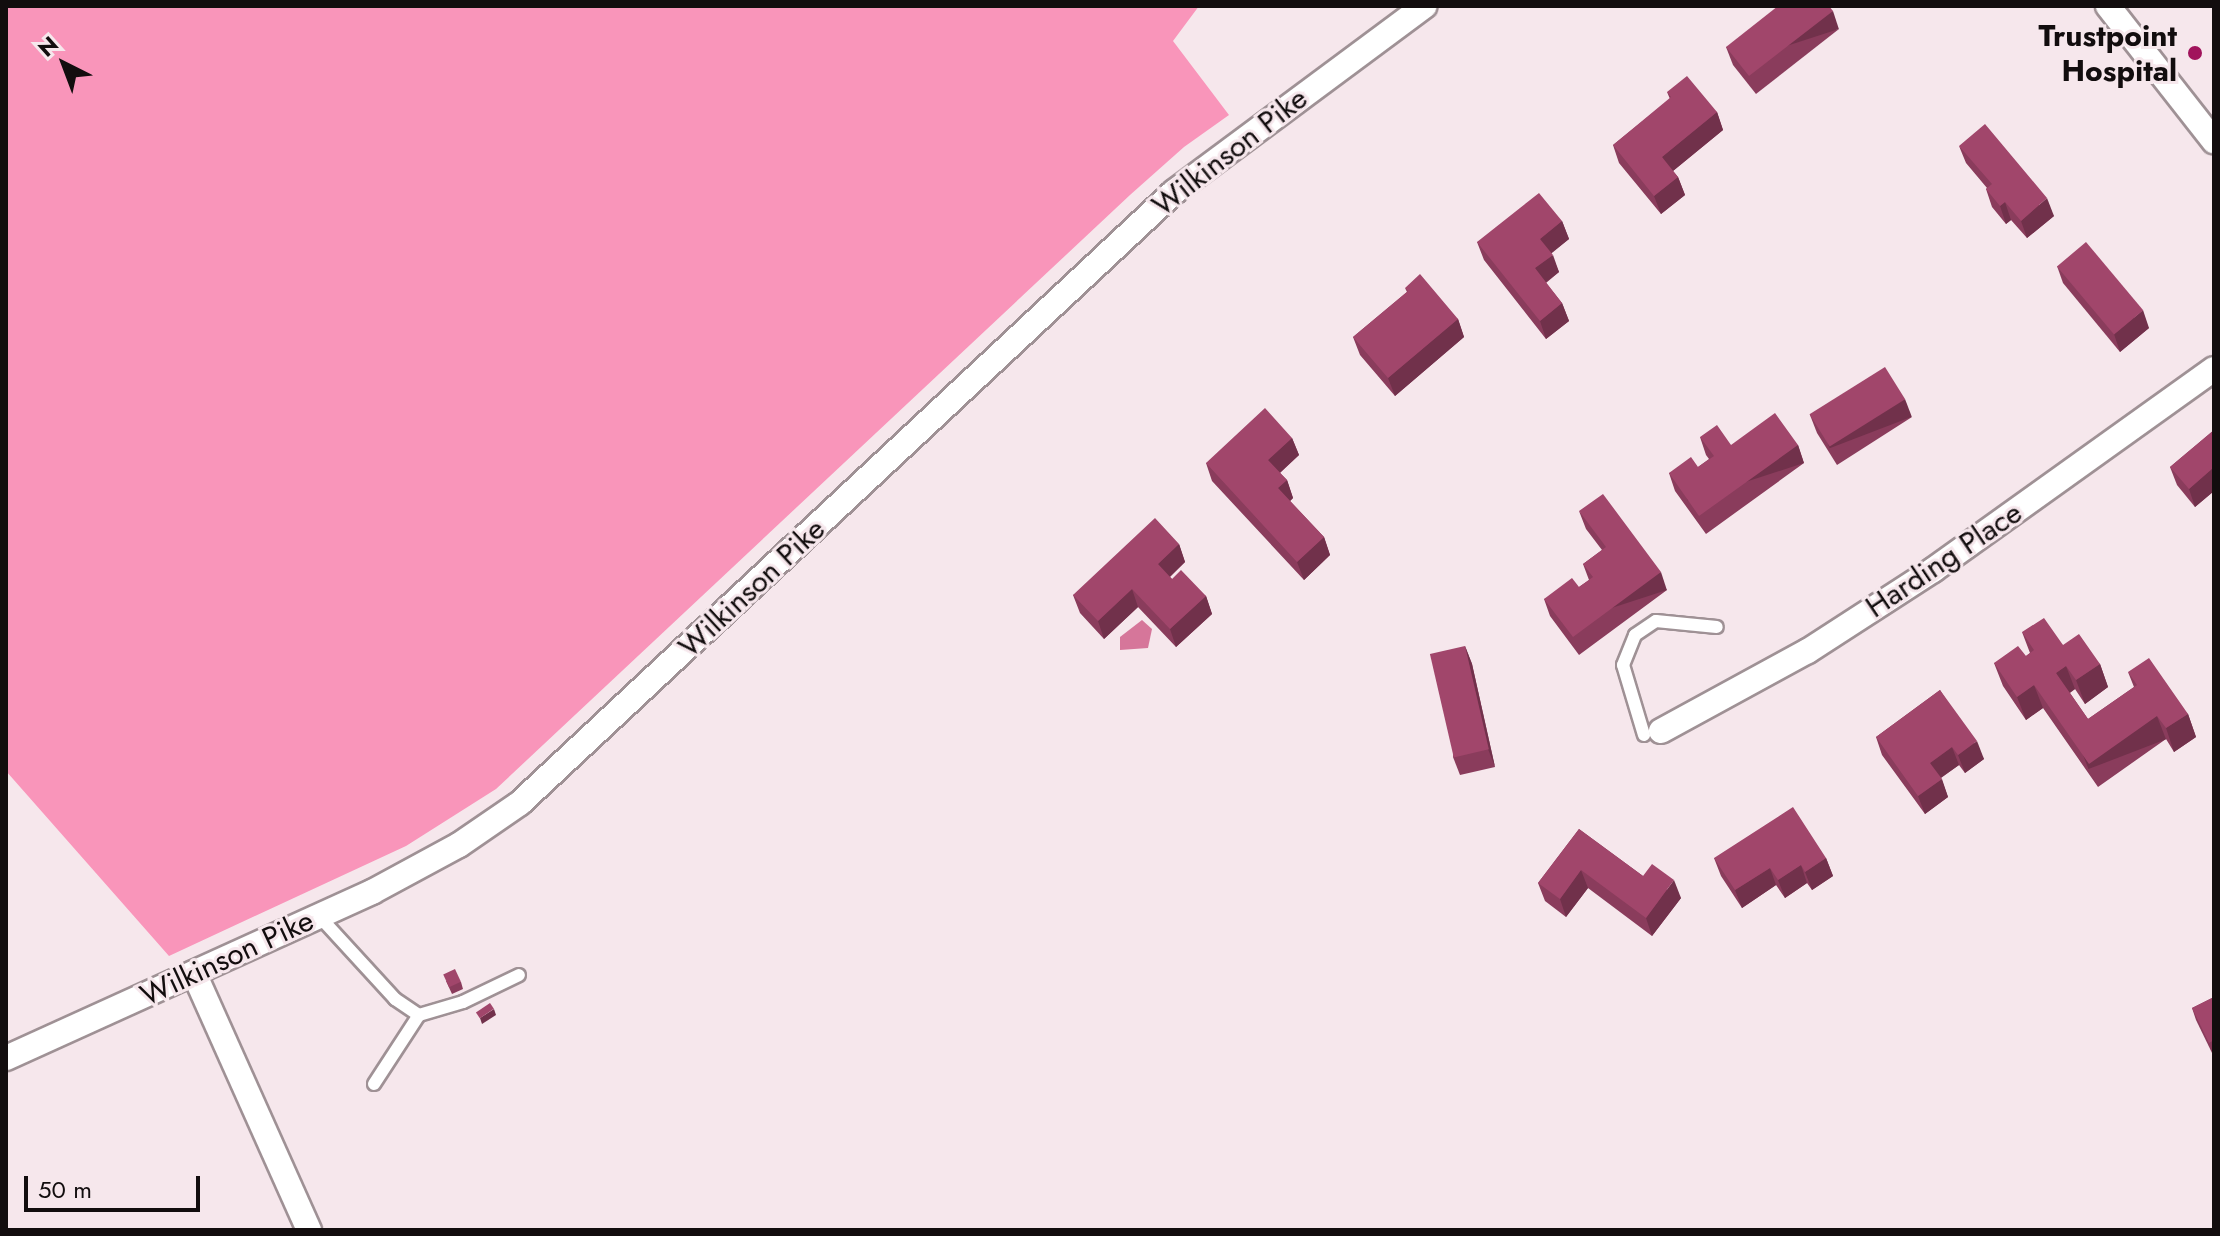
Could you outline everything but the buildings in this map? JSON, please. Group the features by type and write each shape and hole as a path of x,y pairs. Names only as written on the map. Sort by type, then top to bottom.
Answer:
{"street":[{"name":"Wilkinson Pike","path":"6,1058 319,916 459,845 548,781 1174,192 1424,6"},
{"path":"2108,6 2214,141"},
{"name":"Harding Place","path":"1652,733 1808,651 1933,570 2214,369"},
{"path":"194,973 309,1230"}],"lane":[{"path":"1652,733 1623,665 1635,635 1656,621 1717,627"},
{"path":"319,916 395,999 419,1015"},
{"path":"374,1084 419,1015 463,1002 519,975"}],"shaded area":[{"path":"6,6 1199,6 1173,41 1229,115 1184,147 1130,195 496,789 406,846 169,956 6,771"},
{"path":"1142,620 1152,629 1148,648 1120,650 1120,637"}],"place":[{"name":"Trustpoint Hospital","path":"2195,53"}]}
